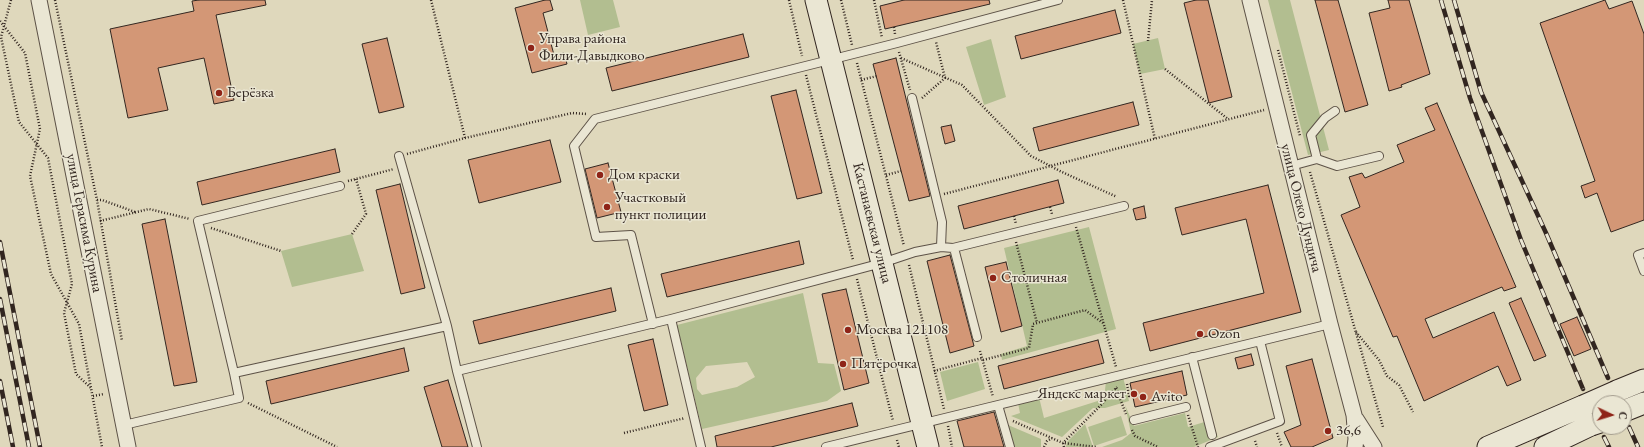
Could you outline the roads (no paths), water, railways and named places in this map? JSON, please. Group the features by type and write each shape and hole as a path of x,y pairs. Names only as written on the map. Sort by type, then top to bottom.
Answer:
{"street":[{"name":"улица Герасима Курина","path":"39,0 128,447"},
{"name":"Кастанаевская улица","path":"816,0 928,447"},
{"name":"улица Олеко Дундича","path":"1250,0 1290,166 1354,415 1356,447"},
{"path":"1488,447 1644,380"},
{"name":"улица Олеко Дундича","path":"1354,415 1374,447"},
{"path":"1545,447 1592,426"}],"lane":[{"path":"653,324 631,235 596,237 574,146 595,119 897,43 1058,0"},
{"path":"913,102 942,222 941,247"},
{"path":"1317,160 1311,135 1325,118 1335,111"},
{"path":"399,156 448,326 457,371 477,447"},
{"path":"1290,166 1317,160 1337,166 1379,156"},
{"path":"124,425 238,398 234,373 198,223 340,186"},
{"path":"457,371 653,324 907,255 941,247 954,248 1124,206"},
{"path":"954,248 977,337"},
{"path":"1644,253 1638,255 1644,271"},
{"path":"671,319 701,447"},
{"path":"826,447 1330,324"},
{"path":"234,373 448,326"},
{"path":"1210,447 1280,421 1260,342"},
{"path":"1192,357 1212,435"},
{"path":"996,405 1001,416 1010,447"},
{"path":"1134,420 1186,407"}],"railway":[{"path":"1441,0 1470,98 1521,240 1583,389"},
{"path":"1454,0 1481,92 1546,233 1608,378"},
{"path":"0,242 40,447"},
{"path":"0,299 29,447"},
{"path":"0,381 13,447"},
{"path":"1632,434 1638,447"},
{"path":"1604,437 1609,447"}],"place":[{"name":"Управа района Фили-Давыдково","path":"531,48"},
{"name":"Берёзка","path":"219,93"},
{"name":"Дом краски","path":"600,175"},
{"name":"Участковый пункт полиции","path":"607,207"},
{"name":"Столичная","path":"993,278"},
{"name":"Москва 121108","path":"848,330"},
{"name":"Ozon","path":"1200,334"},
{"name":"Пятёрочка","path":"843,364"},
{"name":"Яндекс маркет","path":"1134,394"},
{"name":"Avito","path":"1143,397"},
{"name":"36,6","path":"1328,431"}]}
